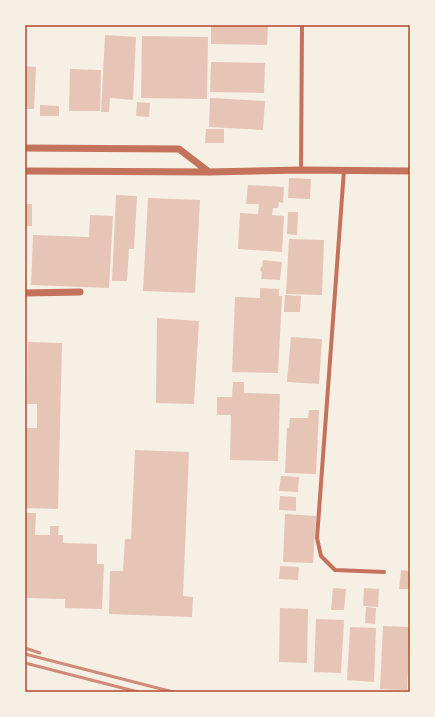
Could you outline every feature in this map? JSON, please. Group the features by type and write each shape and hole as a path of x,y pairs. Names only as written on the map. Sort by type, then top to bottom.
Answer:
{"street":[{"path":"301,170 302,25"},
{"path":"25,148 179,149 209,172"},
{"path":"25,170 209,172 301,170 410,171"},
{"path":"344,170 317,538 321,556 335,570 384,572"},
{"path":"25,293 80,292"}],"building":[{"path":"211,25 268,25 267,45 211,44"},
{"path":"105,35 136,37 133,100 110,98 109,112 101,112"},
{"path":"142,36 208,37 207,99 141,98"},
{"path":"211,62 265,63 264,93 210,92"},
{"path":"25,66 36,67 34,109 25,109"},
{"path":"70,69 101,70 100,111 69,111"},
{"path":"210,98 265,101 263,130 209,127"},
{"path":"137,102 150,103 149,117 136,116"},
{"path":"40,105 59,106 59,116 40,116"},
{"path":"206,129 224,129 224,143 205,143"},
{"path":"289,178 311,179 310,199 288,198"},
{"path":"248,185 284,187 283,203 279,202 278,208 273,208 272,215 284,216 282,252 238,249 240,213 258,214 259,204 246,204"},
{"path":"116,195 137,196 134,249 129,249 127,281 112,281"},
{"path":"148,198 200,200 195,293 143,291"},
{"path":"25,204 32,204 32,226 25,226"},
{"path":"288,212 298,212 297,235 287,234"},
{"path":"90,215 113,216 109,288 31,285 33,235 89,237"},
{"path":"289,239 324,240 322,295 286,294"},
{"path":"263,260 282,262 280,280 261,279 262,272 260,271"},
{"path":"260,288 279,289 279,296 282,296 278,373 232,372 235,297 260,298"},
{"path":"285,295 301,296 300,312 284,312"},
{"path":"157,318 199,321 194,404 156,403"},
{"path":"291,337 322,339 319,384 287,382"},
{"path":"28,342 62,343 58,509 25,508 25,428 37,428 37,404 27,404"},
{"path":"233,382 244,382 244,393 280,394 278,461 230,460 231,415 217,415 217,397 232,397"},
{"path":"309,410 319,410 316,474 285,473 287,428 289,428 290,418 308,418"},
{"path":"135,450 189,452 183,596 193,597 192,617 109,614 110,571 123,571 125,539 131,539"},
{"path":"281,476 299,477 298,492 279,491"},
{"path":"280,496 296,497 296,511 279,510"},
{"path":"25,513 36,513 35,535 50,535 50,526 59,526 58,535 63,535 63,543 97,544 97,564 104,564 102,609 65,608 65,599 25,598"},
{"path":"285,514 316,516 313,563 283,562"},
{"path":"280,566 299,567 298,580 279,579"},
{"path":"401,570 410,571 410,589 399,589"},
{"path":"333,588 346,589 344,610 331,610"},
{"path":"364,588 379,589 378,607 363,606"},
{"path":"366,607 376,608 375,624 365,623"},
{"path":"280,608 308,609 307,663 279,662"},
{"path":"316,619 344,620 341,673 314,672"},
{"path":"383,626 410,627 407,690 380,689"},
{"path":"350,627 376,628 374,682 347,680"}],"railway":[{"path":"25,648 40,653"},
{"path":"25,654 173,692"},
{"path":"25,663 138,692"}]}
